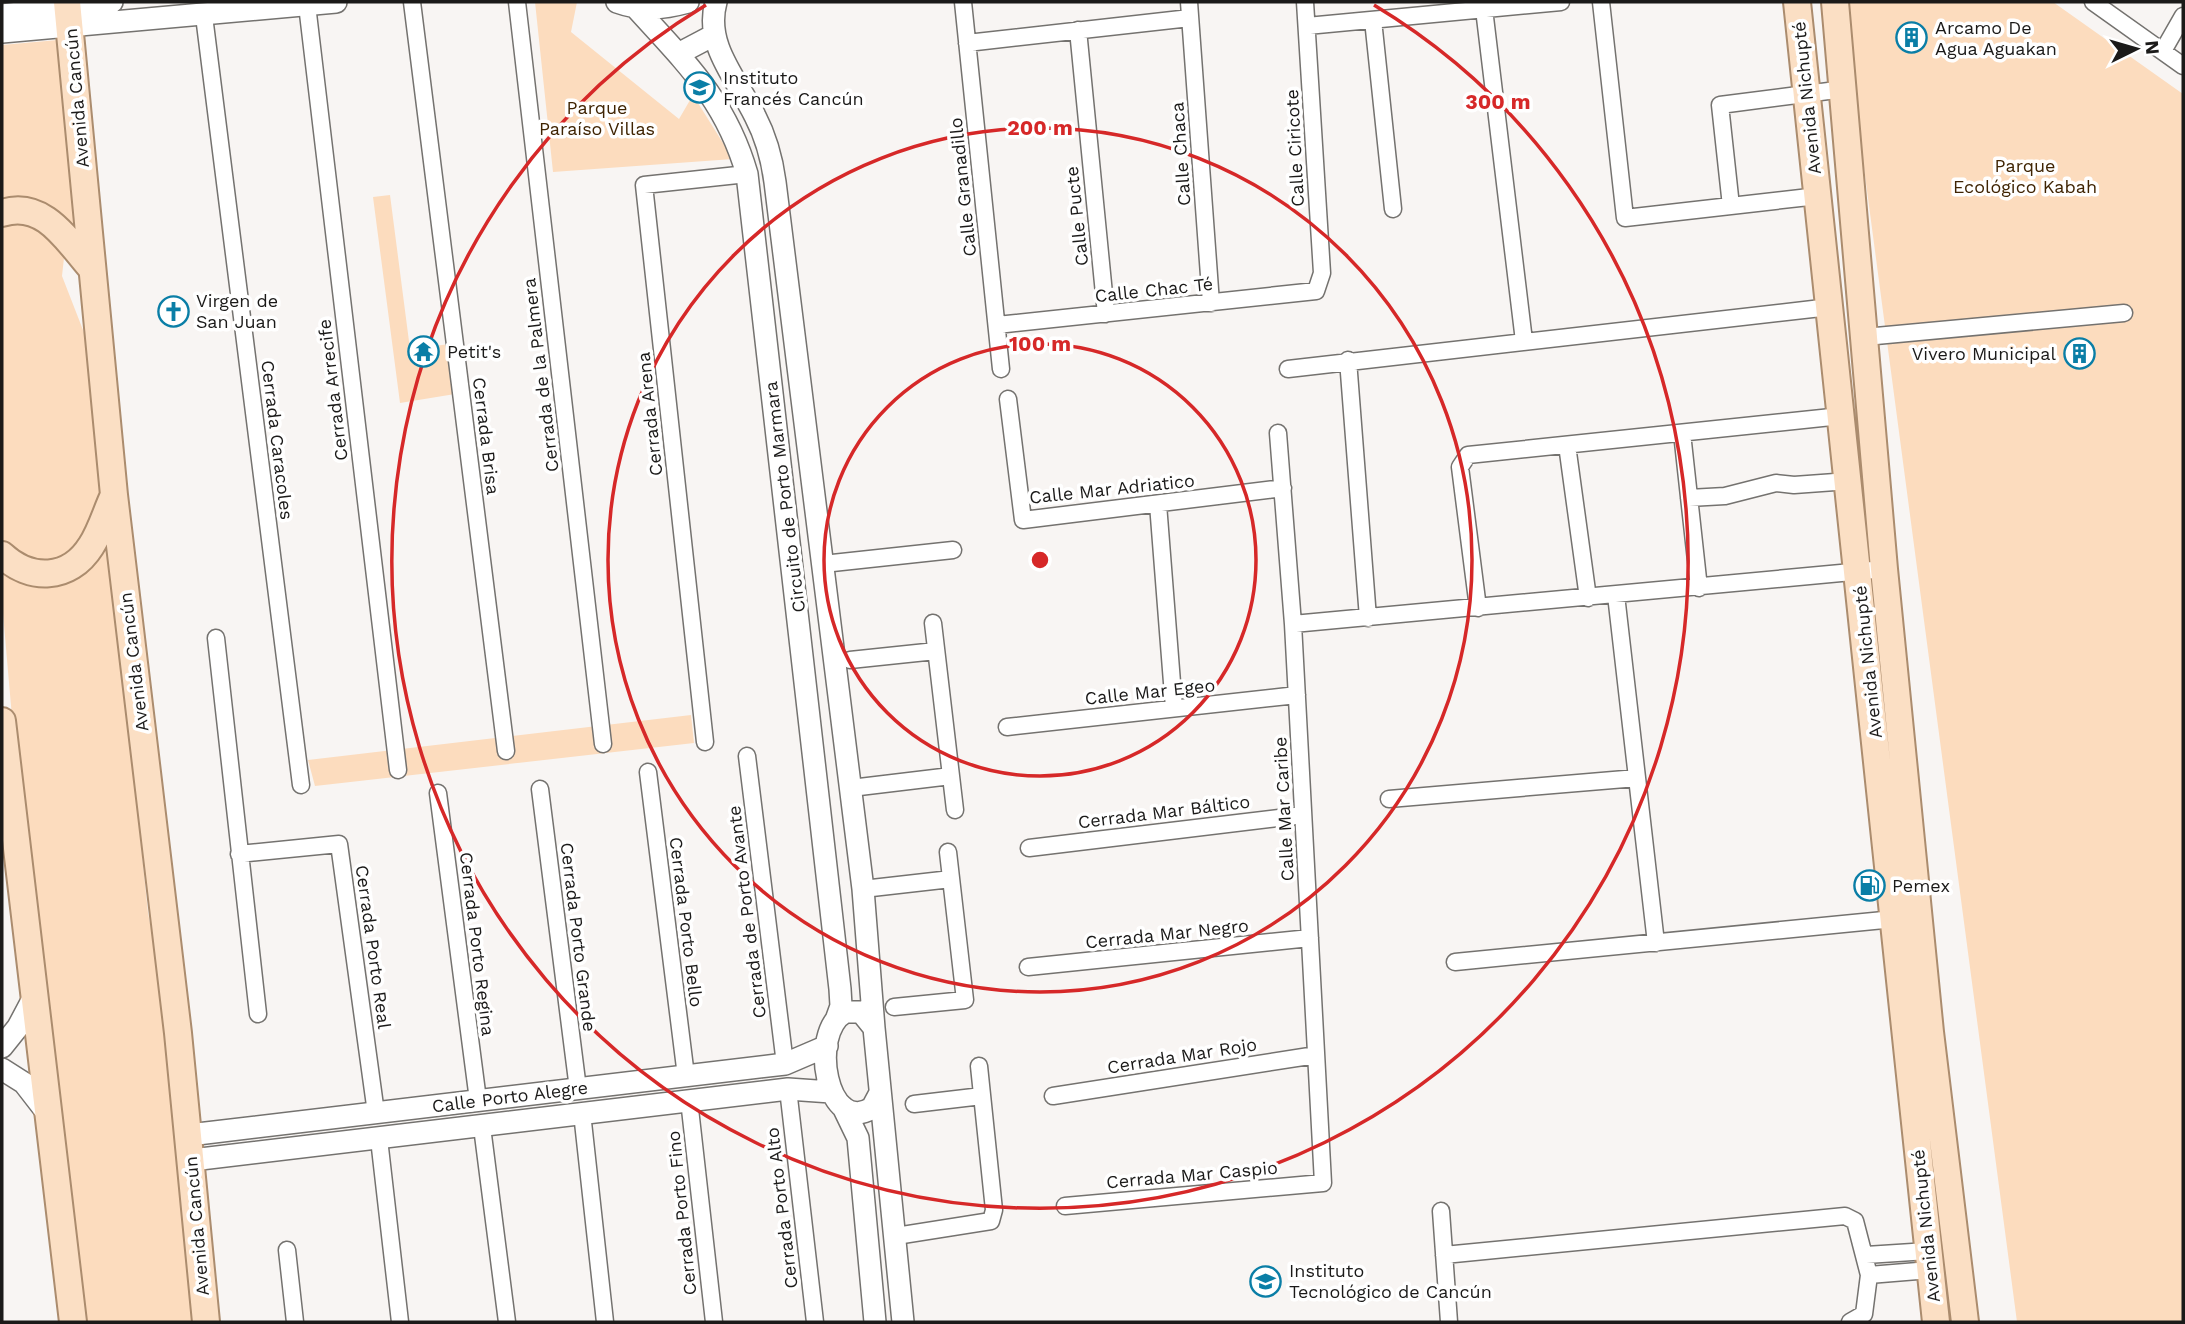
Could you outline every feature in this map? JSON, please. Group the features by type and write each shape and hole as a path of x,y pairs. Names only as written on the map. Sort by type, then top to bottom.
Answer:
{"main road":[{"name":"Avenida Nichupté","path":"1797,2 1849,481 1871,571 1918,1034 1929,1261 1936,1322"},
{"name":"Avenida Nichupté","path":"1835,2 1865,337 1871,571 1895,919 1918,1034 1965,1322"},
{"name":"Avenida Cancún","path":"68,11 114,495 190,1147 206,1322"},
{"path":"2,213 22,209 41,216 59,229 92,269"},
{"path":"2,555 17,568 36,575 71,567 93,543 114,495"},
{"path":"2,720 72,1322"}],"street":[{"path":"2,32 68,11 112,2"},
{"path":"2,15 68,11 204,16 336,2"},
{"name":"Cerrada Brisa","path":"412,2 506,751"},
{"name":"Cerrada de la Palmera","path":"517,2 603,744"},
{"path":"627,6 666,8 688,2"},
{"name":"Circuito de Porto Marmara","path":"716,2 713,14 714,34 722,60 755,116 771,154 863,889 903,1322"},
{"name":"Calle Granadillo","path":"963,2 1001,369"},
{"name":"Calle Ciricote","path":"1305,2 1321,273 1316,291"},
{"path":"1307,26 1561,2"},
{"path":"1601,2 1625,218 1818,197"},
{"path":"2093,2 2183,66"},
{"name":"Cerrada Arrecife","path":"307,5 398,770"},
{"name":"Circuito de Porto Marmara","path":"627,6 678,54 716,100 737,138 747,174 840,989 841,1006 827,1046 825,1068 837,1100 858,1138 876,1322"},
{"path":"1484,9 1524,341"},
{"path":"967,43 1078,30 1190,10"},
{"name":"Calle Chaca","path":"1190,10 1211,303"},
{"name":"Cerrada Caracoles","path":"204,16 301,785"},
{"path":"2163,51 2183,16"},
{"path":"1373,20 1393,209"},
{"name":"Calle Pucte","path":"1078,30 1106,314"},
{"path":"678,54 714,34"},
{"path":"1731,206 1720,105 1844,89"},
{"name":"Cerrada Arena","path":"705,742 644,185 747,174"},
{"name":"Calle Chac Té","path":"997,325 1316,291"},
{"path":"1288,369 1830,306"},
{"path":"1865,337 2124,313"},
{"path":"1348,360 1368,618"},
{"name":"Calle Mar Adriatico","path":"1008,399 1023,520 1283,488"},
{"path":"1478,608 1460,467 1462,460 1468,455 1841,416"},
{"name":"Calle Mar Caribe","path":"1278,433 1293,624 1323,1183"},
{"path":"1682,433 1699,588"},
{"path":"1567,445 1588,598"},
{"path":"1689,498 1725,496 1776,483 1794,485 1849,481"},
{"path":"1157,504 1174,708"},
{"path":"823,565 953,550"},
{"path":"1293,624 1871,571"},
{"path":"1616,595 1656,943"},
{"path":"933,623 955,810"},
{"path":"216,638 258,1014"},
{"path":"850,660 936,651"},
{"name":"Calle Mar Egeo","path":"1007,727 1297,695"},
{"name":"Cerrada de Porto Avante","path":"747,756 785,1064"},
{"name":"Cerrada Porto Bello","path":"648,772 686,1076"},
{"path":"851,788 951,776"},
{"path":"1389,799 1637,778"},
{"name":"Cerrada Porto Grande","path":"540,789 578,1089"},
{"name":"Cerrada Porto Regina","path":"438,793 478,1100"},
{"name":"Cerrada Mar Báltico","path":"1029,849 1303,815"},
{"name":"Cerrada Porto Real","path":"239,854 339,844 376,1113"},
{"path":"894,1007 965,1000 948,852"},
{"path":"863,889 951,879"},
{"path":"1455,962 1895,919"},
{"name":"Cerrada Mar Negro","path":"1028,967 1310,938"},
{"path":"2,1047 18,1027 35,995"},
{"path":"836,1020 845,1012 856,1011 865,1014 874,1028"},
{"name":"Calle Porto Alegre","path":"190,1147 376,1113 785,1064 827,1046"},
{"name":"Cerrada Mar Rojo","path":"1053,1096 1316,1055"},
{"path":"785,1064 788,1089"},
{"path":"896,1236 991,1221 994,1210 979,1066"},
{"path":"2,1069 23,1083 48,1114"},
{"path":"686,1076 689,1100"},
{"path":"578,1089 605,1322"},
{"name":"Calle Porto Alegre","path":"190,1147 379,1139 788,1089 837,1100"},
{"name":"Cerrada Porto Alto","path":"788,1089 815,1322"},
{"path":"837,1100 863,1113 872,1108 880,1093"},
{"path":"914,1104 982,1096"},
{"name":"Cerrada Porto Fino","path":"689,1100 714,1322"},
{"path":"376,1113 400,1322"},
{"path":"482,1127 507,1322"},
{"name":"Cerrada Mar Caspio","path":"1065,1206 1323,1183"},
{"path":"1441,1211 1449,1322"},
{"path":"1444,1255 1844,1216 1855,1221 1866,1255 1869,1275 1864,1314 1850,1322"},
{"path":"287,1250 295,1322"},
{"path":"1866,1255 1929,1261"},
{"path":"1869,1275 1929,1261"}],"green space":[{"name":"Parque Paraíso Villas","path":"535,2 577,2 571,32 679,119 693,95 733,159 553,172"},
{"name":"Parque Ecológico Kabah","path":"1842,2 2053,2 2183,94 2183,1322 2017,1322"},
{"path":"58,40 79,237 68,222 62,276 90,348 148,913 185,1102 205,1322 73,1322 41,1051 2,602 2,45"},
{"path":"390,195 410,349 450,344 455,394 400,403 373,197"},
{"path":"691,715 694,743 315,786 308,760"}],"place":[{"name":"Arcamo De Agua Aguakan","path":"1912,38"},
{"name":"Instituto Francés Cancún","path":"700,88"},
{"name":"Virgen de San Juan","path":"173,311"},
{"name":"Petit's","path":"424,352"},
{"name":"Vivero Municipal","path":"2079,354"},
{"name":"Pemex","path":"1869,886"},
{"name":"Instituto Tecnológico de Cancún","path":"1266,1281"}]}
